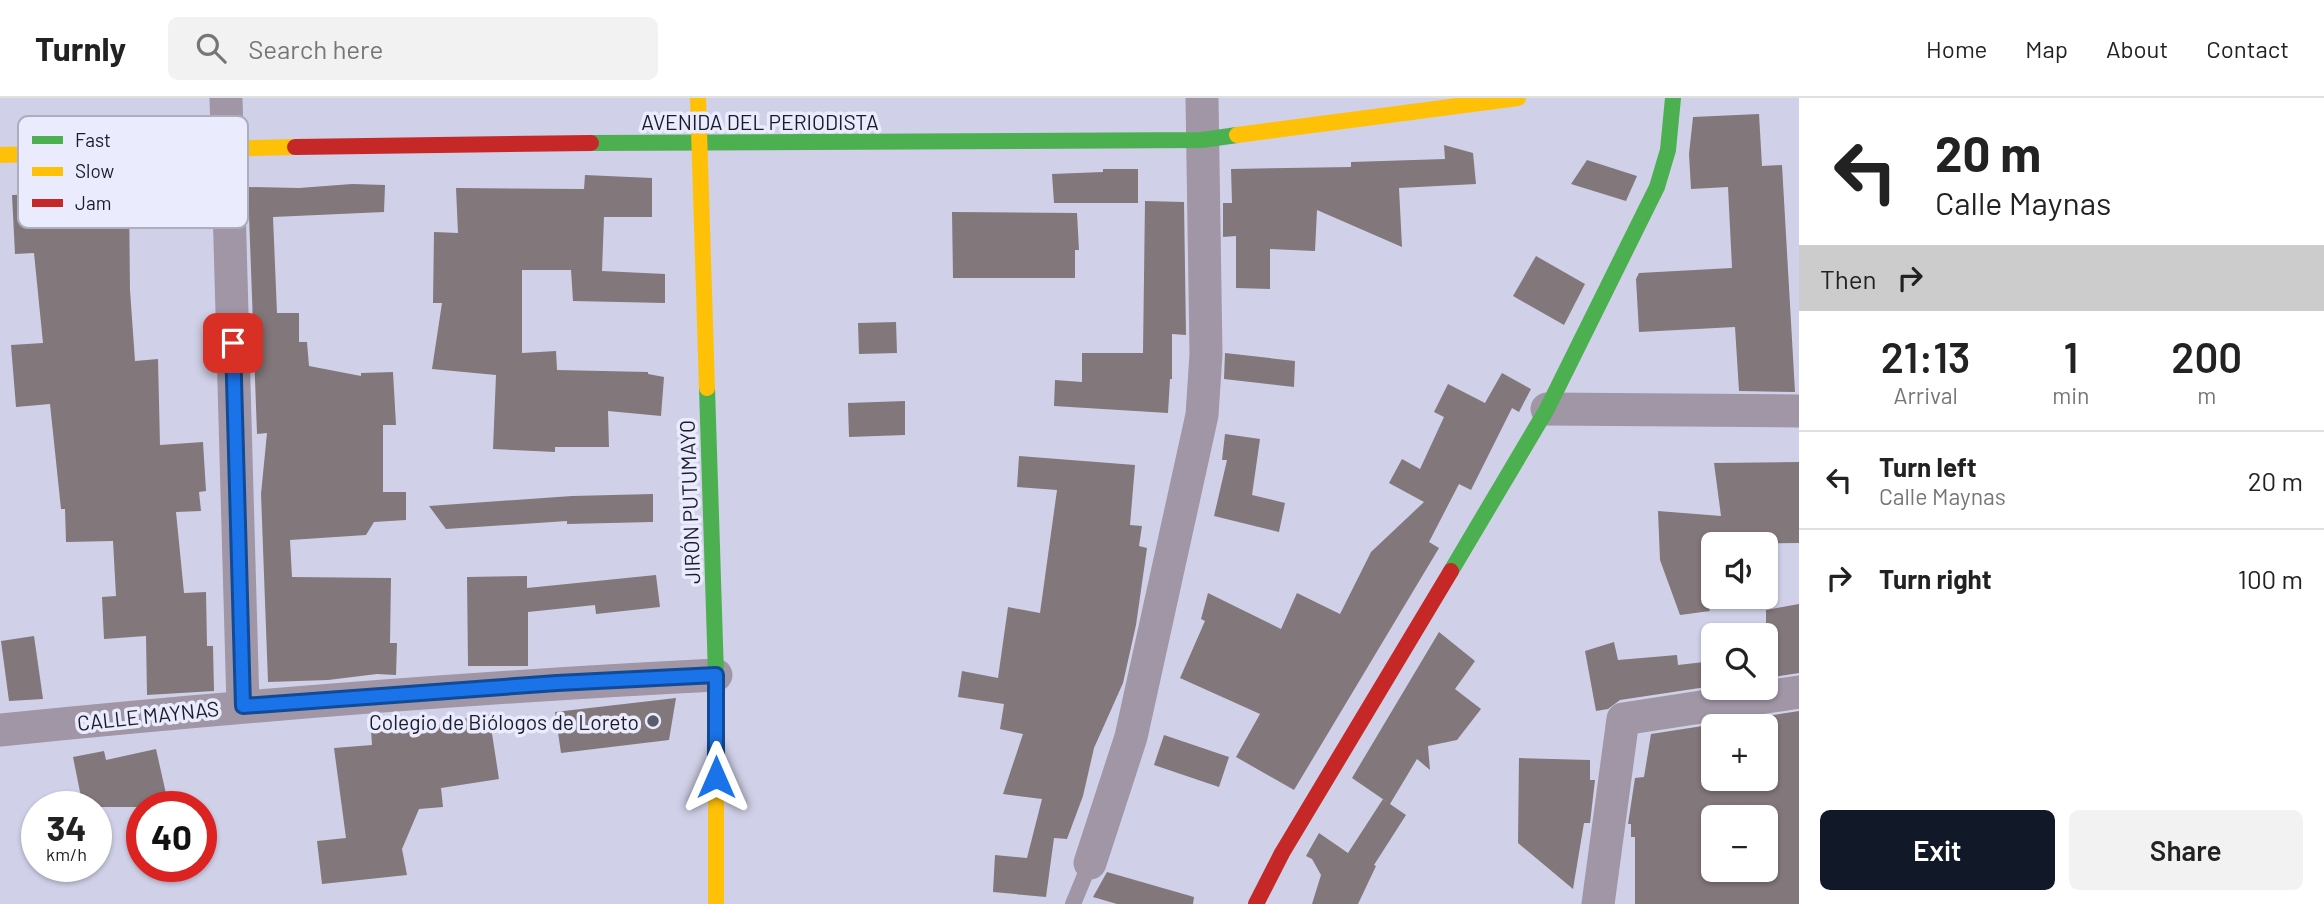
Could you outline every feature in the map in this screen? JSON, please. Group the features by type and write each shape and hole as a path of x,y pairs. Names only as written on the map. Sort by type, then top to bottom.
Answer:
{"street":[{"path":"226,98 227,116"},
{"name":"JIRÓN PUTUMAYO","path":"698,98 716,675 716,904"},
{"path":"1090,863 1131,737 1202,415 1206,354 1202,98"},
{"name":"AVENIDA DEL PERIODISTA","path":"248,148 1202,140 1518,98"},
{"path":"1256,904 1282,853 1547,409 1657,187 1668,150 1673,98"},
{"name":"AVENIDA DEL PERIODISTA","path":"0,155 18,154"},
{"path":"230,228 243,706"},
{"path":"1547,409 1799,411"},
{"name":"CALLE MAYNAS","path":"0,730 243,706 543,684 716,675"},
{"path":"1598,904 1623,719 1799,692"}],"lane":[{"path":"1073,904 1090,863"}],"building":[{"path":"1759,114 1762,166 1782,165 1795,392 1739,391 1735,327 1639,332 1636,279 1639,273 1732,268 1728,187 1691,189 1689,154 1693,117"},
{"path":"1444,145 1473,153 1476,184 1399,188 1402,247 1317,210 1315,251 1270,249 1270,289 1236,288 1236,236 1223,237 1223,203 1232,203 1231,169 1351,167 1351,162 1445,159"},
{"path":"1587,160 1637,176 1626,201 1571,184"},
{"path":"1103,169 1138,169 1138,203 1054,203 1052,174 1103,172"},
{"path":"585,175 652,178 652,217 604,217 602,271 665,274 665,303 573,301 571,270 522,270 522,353 556,351 557,370 648,372 664,377 661,416 608,411 609,447 555,447 555,452 493,449 496,375 432,369 442,303 433,303 434,232 458,233 456,188 584,189"},
{"path":"352,184 385,185 384,212 273,217 277,313 299,313 299,342 307,342 309,366 361,376 361,373 393,372 396,425 383,425 383,492 406,492 406,520 374,522 366,535 290,540 292,577 391,578 390,643 397,643 396,675 268,682 261,494 267,433 257,434 248,187 299,188"},
{"path":"12,195 18,195 18,228 129,228 135,361 158,359 160,445 203,442 206,491 199,492 201,511 176,512 184,593 206,592 207,646 213,646 214,691 147,695 146,636 104,639 102,597 116,596 113,541 66,542 65,509 61,509 50,404 16,407 11,345 43,343 34,253 15,254"},
{"path":"1145,201 1184,202 1186,335 1172,334 1172,379 1168,413 1054,406 1055,380 1082,382 1082,353 1143,353"},
{"path":"952,212 1077,213 1079,250 1075,250 1075,278 953,278"},
{"path":"1536,256 1585,284 1564,325 1513,296"},
{"path":"896,322 897,353 859,354 858,323"},
{"path":"1225,353 1295,361 1294,387 1224,379"},
{"path":"1502,373 1531,389 1519,412 1512,408 1471,490 1459,484 1429,542 1439,548 1294,790 1236,757 1260,714 1180,678 1205,621 1201,619 1208,593 1281,629 1297,593 1340,614 1371,552 1424,502 1389,483 1402,459 1420,469 1444,417 1434,412 1448,384 1485,403"},
{"path":"905,401 905,435 849,437 848,403"},
{"path":"1225,434 1260,439 1252,495 1285,503 1279,532 1214,516 1227,460 1222,460"},
{"path":"1019,456 1135,465 1130,525 1142,526 1139,546 1147,548 1136,625 1123,683 1094,748 1083,796 1067,839 1054,838 1046,897 993,892 995,855 1027,858 1042,799 1003,794 1023,734 1000,729 1004,704 958,697 962,671 998,678 1008,607 1040,613 1057,490 1017,487"},
{"path":"1799,462 1799,543 1778,543 1778,532 1701,532 1701,609 1710,611 1680,615 1660,560 1658,511 1721,516 1714,463"},
{"path":"653,494 653,522 567,524 567,521 446,529 429,506 572,496"},
{"path":"656,575 660,607 596,614 595,605 528,612 528,666 468,666 467,577 527,576 527,588"},
{"path":"1799,604 1799,673 1778,676 1778,623 1766,623 1766,610"},
{"path":"1439,632 1475,661 1455,689 1481,709 1457,740 1428,746 1430,770 1417,759 1390,804 1406,815 1374,865 1376,866 1358,904 1312,904 1321,875 1312,859 1306,856 1319,833 1348,853 1383,799 1352,778"},
{"path":"34,636 43,699 9,701 1,641"},
{"path":"1614,642 1618,660 1677,655 1678,665 1701,662 1701,688 1620,700 1608,709 1596,711 1585,651"},
{"path":"676,698 669,740 561,753 555,712"},
{"path":"1799,711 1799,904 1635,904 1635,837 1631,837 1631,824 1628,824 1635,778 1644,777 1651,734 1701,726 1701,791 1778,791 1778,714"},
{"path":"489,714 499,779 441,788 443,807 419,809 402,849 407,875 322,884 317,841 346,838 334,748 372,745 371,729 436,724"},
{"path":"1164,735 1229,757 1219,787 1154,765"},
{"path":"156,749 165,791 126,791 126,807 112,807 112,791 80,791 73,757 104,751 106,760"},
{"path":"1519,758 1590,760 1590,780 1595,780 1590,823 1584,823 1573,889 1518,843"},
{"path":"1107,872 1194,897 1193,904 1117,904 1093,897"}],"traffic: fast":[{"path":"1451,571 1547,409 1657,187 1668,150 1673,98"},
{"path":"591,143 1202,140 1237,135"},
{"path":"707,388 716,749"}],"traffic: slow":[{"path":"698,98 707,388"},
{"path":"1237,135 1518,98"},
{"path":"248,148 295,147"},
{"path":"0,155 18,155"},
{"path":"716,749 716,904"}],"traffic: jam":[{"path":"295,147 591,143"},
{"path":"1256,904 1282,853 1451,571"}],"place":[{"name":"Colegio de Biólogos de Loreto","path":"653,721"}],"route":[{"path":"233,343 243,706 557,683 716,675 716,777"}]}
